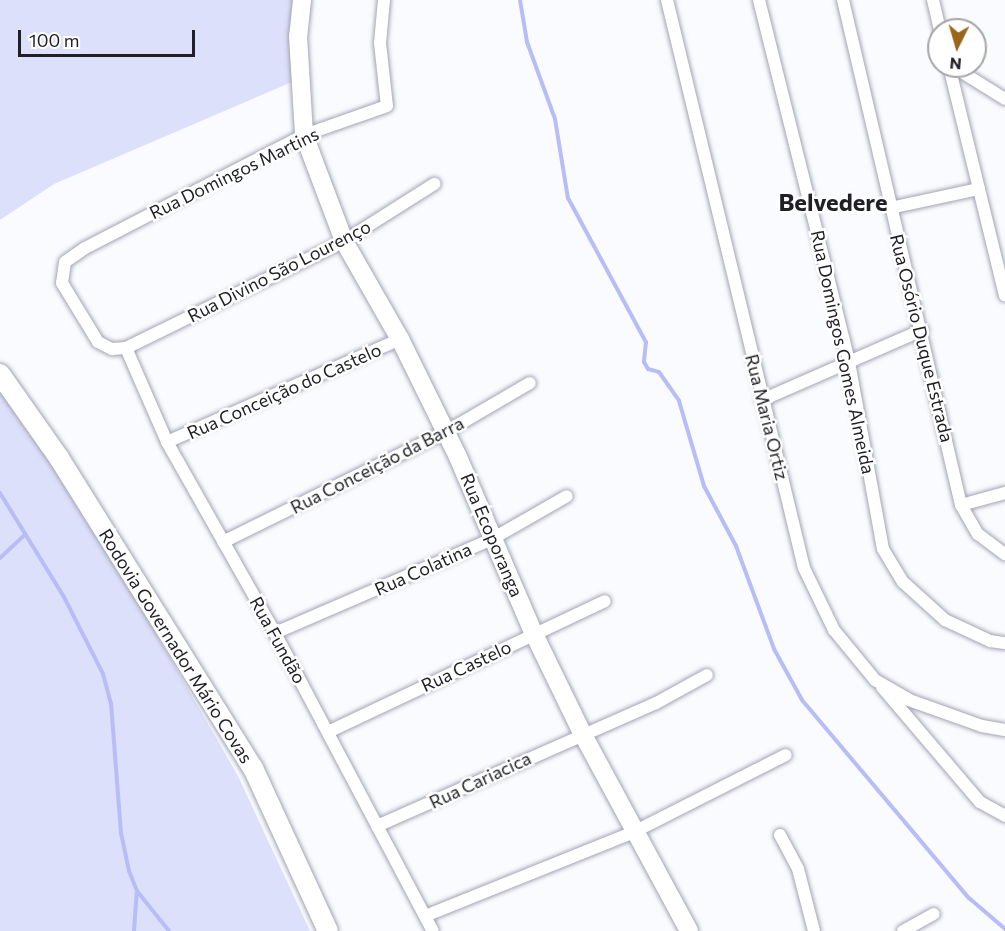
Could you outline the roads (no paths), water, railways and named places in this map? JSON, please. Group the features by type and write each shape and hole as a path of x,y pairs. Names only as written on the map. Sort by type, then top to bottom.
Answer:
{"main road":[{"name":"Rodovia Governador Mário Covas","path":"0,374 58,458 253,768 328,931"}],"street":[{"name":"Rua Ecoporanga","path":"302,0 298,36 304,135 344,241 400,339 446,432 534,634 683,929"},
{"name":"Rua Domingos Martins","path":"123,349 98,342 62,282 65,262 85,248 304,135 387,106 380,43 384,0"},
{"name":"Rua Maria Ortiz","path":"667,0 804,568 834,630 875,680 909,700 982,726 1005,730"},
{"name":"Rua Domingos Gomes Almeida","path":"759,0 849,362 883,549 903,582 945,620 990,641 1005,643"},
{"name":"Rua Osório Duque Estrada","path":"843,0 890,208 922,330 961,505 978,534 1005,554"},
{"path":"933,0 937,18"},
{"path":"953,78 1005,295"},
{"path":"970,78 1005,99"},
{"name":"Rua Divino São Lourenço","path":"123,349 344,241 434,184"},
{"path":"890,208 979,189"},
{"path":"762,400 922,330"},
{"name":"Rua Conceição do Castelo","path":"167,442 400,339"},
{"name":"Rua Fundão","path":"123,349 167,442 275,633 433,931"},
{"name":"Rua Conceição da Barra","path":"223,542 446,432 530,383"},
{"path":"961,505 1005,493"},
{"name":"Rua Colatina","path":"275,633 492,539 567,496"},
{"name":"Rua Castelo","path":"328,732 605,601"},
{"name":"Rua Cariacica","path":"377,826 582,733 657,703 707,675"},
{"path":"875,680 980,802 1005,816"},
{"path":"425,916 634,832 786,755"},
{"path":"780,836 798,869 814,931"},
{"path":"903,931 934,914"}],"waterway":[{"path":"520,0 527,42 555,119 568,198 646,342 644,362 648,369 659,372 679,401 704,486 736,546 774,649 802,700 969,898 1005,929"},
{"path":"0,493 64,597 103,674 111,703 121,833 129,871 137,891 169,931"},
{"path":"0,558 26,534"},
{"path":"134,931 137,892"}],"district":[{"name":"Belvedere","path":"833,202"}]}
